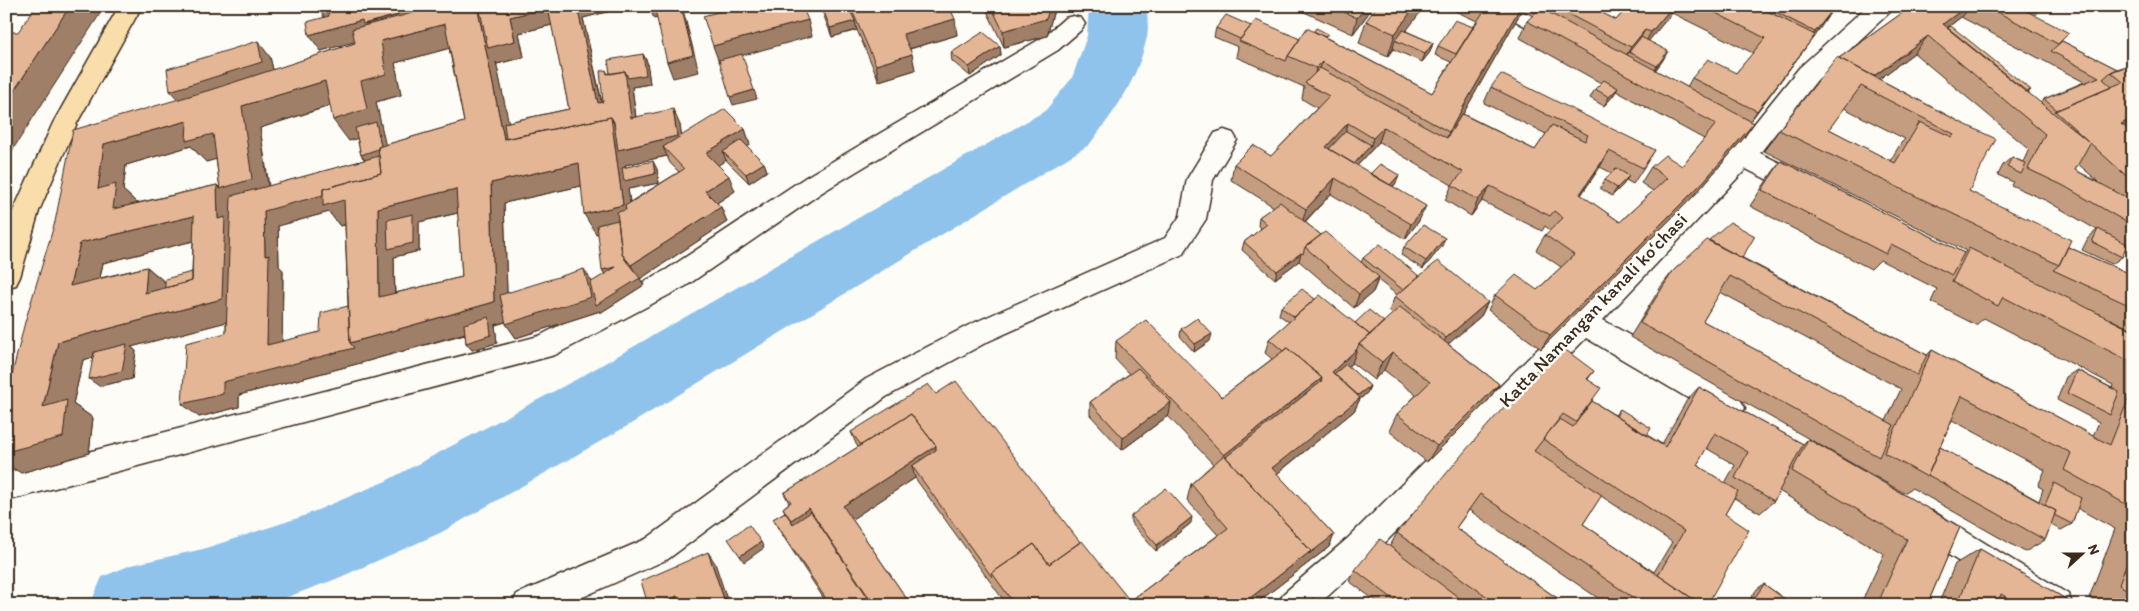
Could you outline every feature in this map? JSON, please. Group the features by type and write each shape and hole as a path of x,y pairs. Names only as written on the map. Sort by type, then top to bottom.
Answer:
{"main road":[{"path":"6,277 13,229 65,123 131,6"}],"street":[{"path":"1507,6 1584,47"},
{"name":"Katta Namangan kanali koʻchasi","path":"1294,605 1359,548 1583,322 1808,74 1882,6"},
{"path":"6,488 545,346 676,278 815,184 1050,44 1073,24"},
{"path":"528,605 658,549 876,388 979,333 1174,246 1193,219 1200,179 1224,140"},
{"path":"1746,141 1830,199"},
{"path":"51,154 79,146"},
{"path":"1583,322 1753,422"},
{"path":"1897,506 1943,549 2056,605"}],"building":[{"path":"36,6 70,6 6,103 6,32 18,32"},
{"path":"327,6 411,6 398,10 398,15 363,24 362,20 309,35 307,22 329,16"},
{"path":"439,6 477,6 504,139 611,117 623,205 584,214 579,163 491,183 494,302 350,343 344,200 323,206 323,189 381,173 378,147 464,122 445,24 381,41 386,74 361,81 367,109 333,120 325,81 242,106 252,179 220,189 213,134 186,141 187,121 104,144 98,189 116,184 113,209 217,185 218,219 225,217 222,299 58,342 43,407 67,400 63,437 6,452 6,399 25,322 55,222 73,130 210,90 355,43 352,29","holes":["456,189 462,277 379,297 378,208","194,216 192,281 145,293 147,267 70,286 80,243"]},
{"path":"479,6 577,6 598,103 603,102 600,71 606,70 607,74 625,71 631,118 673,109 677,136 618,150 614,122 611,117 506,139 504,123 569,109 548,8 510,17 515,41 488,48"},
{"path":"654,6 681,6 693,55 667,62"},
{"path":"739,6 802,6 808,20 713,46 703,16"},
{"path":"822,6 848,6 855,21 830,28"},
{"path":"850,6 949,6 955,19 903,34 912,54 876,65"},
{"path":"991,6 1050,6 1046,19 1003,31"},
{"path":"1331,6 1366,6 1357,18"},
{"path":"1377,6 1415,6 1395,34 1366,21"},
{"path":"1487,6 1521,6 1449,132 1322,62 1316,68 1288,56 1307,28 1432,93"},
{"path":"1553,6 1589,6 1616,20 1629,6 1673,6 1651,32 1645,30 1631,47"},
{"path":"1702,6 1757,6 1815,35 1757,111 1692,78 1708,59 1736,73 1765,38"},
{"path":"1764,6 1816,6 1830,13 1815,32"},
{"path":"1912,6 1967,6 1943,24 2088,141 2055,111 2123,82 2111,72 2133,64 2133,118 2121,124 2133,133 2133,182 2090,143 2075,170 2133,201 2133,226 2064,186 2028,169 2045,134 1928,36 1874,76 1839,58"},
{"path":"1986,6 2017,6 2069,33 2058,44"},
{"path":"1540,8 1754,123 1704,181 1550,335 1495,295 1516,275 1537,290 1574,255 1545,235 1563,218 1554,211 1550,216 1490,186 1478,200 1452,185 1463,172 1384,127 1373,138 1348,123 1326,147 1426,206 1411,224 1335,178 1306,209 1234,164 1253,145 1271,156 1329,96 1305,83 1320,68 1447,138 1462,114 1535,150 1552,125 1585,141 1588,135 1491,87 1501,74 1655,150 1643,168 1609,151 1580,194 1620,222 1667,178 1651,167 1665,155 1682,166 1716,124 1527,21"},
{"path":"1226,15 1251,26 1240,39 1216,28"},
{"path":"1256,20 1300,39 1286,61 1239,41"},
{"path":"1455,20 1473,27 1456,54 1438,46"},
{"path":"1951,26 2031,90 2026,92 1947,28"},
{"path":"1316,28 1328,34 1325,37 1314,31"},
{"path":"1403,30 1433,43 1425,54 1395,40"},
{"path":"983,32 1000,46 969,67 951,53"},
{"path":"1641,37 1668,51 1657,66 1629,52"},
{"path":"258,41 262,62 170,91 167,69"},
{"path":"2062,41 2117,69 2103,79 2112,87 2057,110 2044,99 2099,77 2051,51"},
{"path":"643,54 646,75 628,78 625,71 610,74 608,60"},
{"path":"742,54 754,90 730,97 719,60"},
{"path":"1837,57 1996,139 1969,191 2071,240 2059,265 1779,130","holes":["1861,86 1954,134 1952,137 1920,122 1895,163 1829,129"]},
{"path":"1604,80 1618,88 1609,97 1595,89"},
{"path":"725,109 745,129 706,153 729,176 705,191 721,207 631,265 622,254 617,212 626,210 625,206 684,169 663,147"},
{"path":"376,122 381,146 378,149 361,155 355,128"},
{"path":"1346,131 1371,145 1354,164 1329,149"},
{"path":"741,140 764,163 746,174 723,152"},
{"path":"379,156 381,173 323,189 323,195 264,211 265,256 269,255 267,345 320,332 321,313 348,306 350,343 354,348 223,382 223,394 182,404 186,343 226,333 231,196"},
{"path":"2012,157 2026,164 2021,174 2007,167"},
{"path":"653,161 655,174 624,181 622,168"},
{"path":"1781,161 1964,253 1952,275 1891,244 1886,254 1762,190"},
{"path":"1380,164 1399,175 1390,185 1370,174"},
{"path":"1616,168 1629,176 1617,188 1605,180"},
{"path":"1280,202 1321,235 1305,247 1303,254 1301,253 1277,271 1244,242 1267,224 1259,217"},
{"path":"413,214 413,243 388,249 387,220"},
{"path":"618,220 622,254 640,278 596,305 590,283 616,267 602,270 597,225"},
{"path":"1730,222 1755,236 1742,258 1709,240"},
{"path":"1423,225 1445,238 1426,261 1404,247"},
{"path":"2098,229 2127,244 2122,257 2092,242"},
{"path":"1325,232 1379,277 1359,294 1305,247"},
{"path":"1707,240 1927,355 1917,375 1730,276 1703,321 1894,425 1879,457 1640,323 1673,271"},
{"path":"1380,244 1419,276 1403,290 1363,258"},
{"path":"2068,247 2133,275 2133,307 2053,270 2059,265"},
{"path":"1969,248 2133,331 2133,363 2003,297 1998,306 1952,282"},
{"path":"1438,261 1488,302 1446,338 1395,296"},
{"path":"584,269 591,297 506,324 500,295"},
{"path":"192,272 192,281 165,288 165,279"},
{"path":"1302,289 1315,299 1294,317 1281,307"},
{"path":"1320,295 1370,335 1332,372 1360,398 1272,468 1334,535 1309,554 1311,551 1226,457 1321,382 1322,378 1287,348 1283,351 1269,339"},
{"path":"1400,307 1499,384 1437,446 1397,414 1430,382 1392,352 1382,362 1359,344"},
{"path":"1369,310 1384,322 1370,335 1355,323"},
{"path":"489,317 491,335 466,343 464,324"},
{"path":"1197,318 1212,334 1195,344 1181,329"},
{"path":"1146,320 1222,397 1287,348 1322,378 1224,455 1116,341"},
{"path":"127,344 122,371 89,379 94,352"},
{"path":"1559,345 1594,371 1587,379 1601,388 1576,422 1563,414 1534,451 1602,495 1583,524 1702,605 1640,605 1641,603 1480,494 1456,528 1567,605 1499,605 1397,533 1465,451"},
{"path":"1932,350 2110,445 2133,387 2133,508 2064,470 2071,453 1962,396 1927,477 1884,453"},
{"path":"1346,364 1370,386 1358,395 1334,374"},
{"path":"1138,368 1171,402 1123,438 1090,402"},
{"path":"2077,370 2119,392 2110,415 2067,393"},
{"path":"956,381 1080,542 1049,564 1034,544 992,573 992,577 912,466 936,450 936,446 911,414 861,445 851,432 928,384 936,394"},
{"path":"1699,387 1803,444 1774,501 1735,478 1748,452 1715,433 1697,465 1738,491 1725,514 1749,530 1707,605 1702,605 1658,575 1684,531 1543,439 1560,419 1573,427 1592,401 1665,447"},
{"path":"1620,409 1651,428 1647,435 1616,416"},
{"path":"911,414 936,446 843,506 911,605 874,605 809,508 791,520 783,508 791,502 784,493"},
{"path":"1808,439 1960,527 1927,605 1877,605 1907,539 1792,471"},
{"path":"1940,447 2056,511 2045,540 1928,475"},
{"path":"1224,455 1311,551 1241,605 1015,605 992,573 1034,544 1049,564 1082,541 1130,601 1228,528 1191,484"},
{"path":"2054,483 2081,498 2072,524 2054,515 2056,511 2045,505"},
{"path":"1166,488 1192,517 1157,545 1131,516"},
{"path":"785,512 793,524 811,512 873,605 830,605 773,519"},
{"path":"749,525 761,542 740,556 728,539"},
{"path":"1380,539 1469,605 1401,605 1355,570"},
{"path":"2133,546 2133,593 2119,585"},
{"path":"1980,549 2076,605 2020,605 2001,594 1997,605 1957,605"},
{"path":"708,552 726,605 680,605 677,596 656,605 648,605 641,581"},
{"path":"1764,584 1793,605 1757,605 1752,602"},
{"path":"1313,598 1320,605 1306,605"}],"waterway":[{"path":"131,605 203,588 308,552 413,507 603,402 1067,128 1099,87 1117,36 1118,6"}]}
